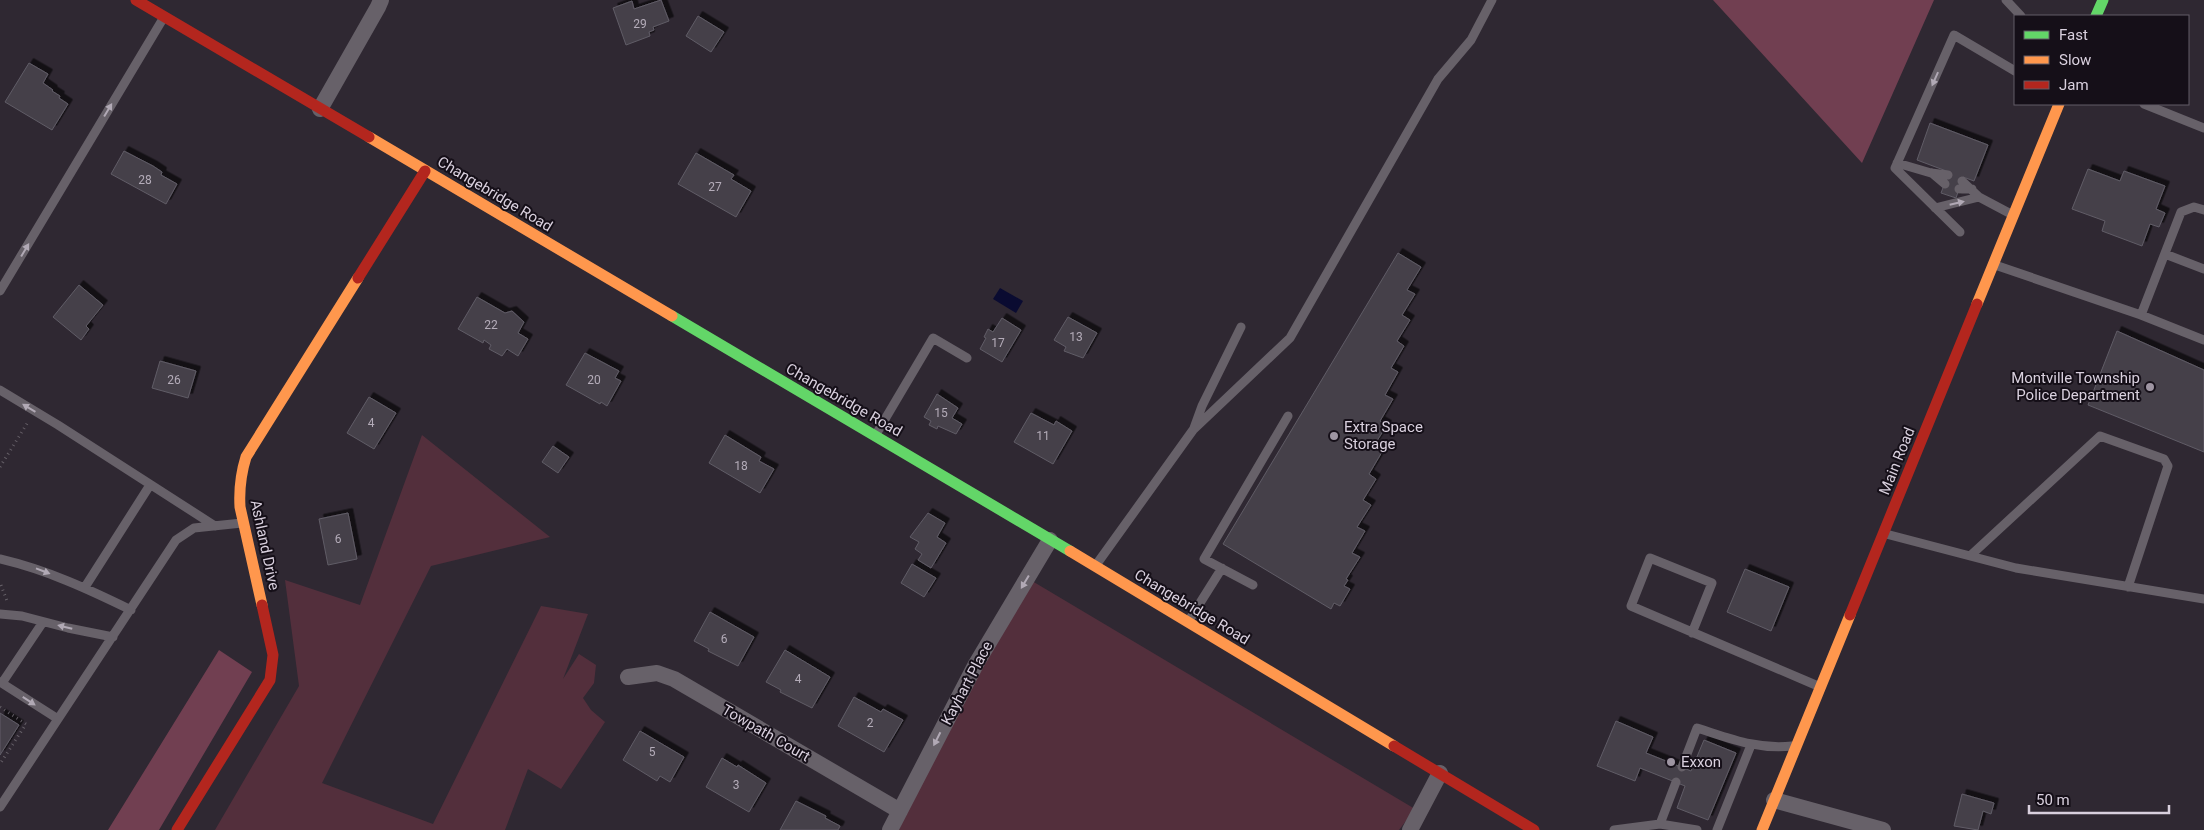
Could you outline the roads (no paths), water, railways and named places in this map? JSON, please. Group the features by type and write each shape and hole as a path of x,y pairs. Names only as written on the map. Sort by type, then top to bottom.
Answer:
{"main road":[{"name":"Changebridge Road","path":"136,0 875,436 1534,830"},
{"path":"2096,15 2103,0"},
{"name":"Main Road","path":"1762,830 2059,105"},
{"name":"Ashland Drive","path":"177,830 270,680 273,655 239,494 242,469 246,457 425,171"}],"street":[{"path":"320,109 381,0"},
{"name":"Kayhart Place","path":"890,830 976,664 1050,540"},
{"name":"Towpath Court","path":"628,676 658,673 674,679 900,811"},
{"path":"1410,830 1440,773"},
{"path":"1774,800 1883,830"}],"lane":[{"path":"1095,567 1193,430 1290,338 1438,79 1471,40 1492,0"},
{"path":"2006,0 2020,15"},
{"path":"0,291 164,17"},
{"path":"1960,232 1895,168 1954,35 2014,70"},
{"path":"2147,105 2203,124"},
{"path":"1897,163 1931,173 1948,175"},
{"path":"1931,173 1945,184"},
{"path":"1961,185 1972,189 1980,198 2014,215"},
{"path":"1935,208 1980,198"},
{"path":"2141,315 2181,212 2194,207 2204,210"},
{"path":"2165,254 2204,269"},
{"path":"1994,264 2141,315 2204,340"},
{"path":"1193,430 1202,406 1242,327"},
{"path":"875,436 933,338 967,358"},
{"path":"0,390 215,526"},
{"path":"1253,585 1204,559 1288,416"},
{"path":"1970,556 2100,436 2164,459 2168,466 2128,587"},
{"path":"85,588 150,485"},
{"path":"0,807 4,792 58,719 176,540 194,528 245,523"},
{"path":"1884,533 2016,568 2204,599"},
{"path":"1692,633 1712,584 1650,558 1631,606 1692,633 1821,687"},
{"path":"0,559 36,568 85,588 130,610"},
{"path":"1188,622 1222,568"},
{"path":"0,614 22,616 113,637"},
{"path":"43,622 1,682 58,719"},
{"path":"1682,767 1697,728 1750,745 1774,748 1797,745"},
{"path":"1717,830 1750,745"},
{"path":"1660,824 1676,782"},
{"path":"1614,830 1660,824 1697,830"}],"place":[{"name":"Montville Township Police Department","path":"2150,387"},
{"name":"Extra Space Storage","path":"1334,436"},
{"name":"Exxon","path":"1671,762"}]}
